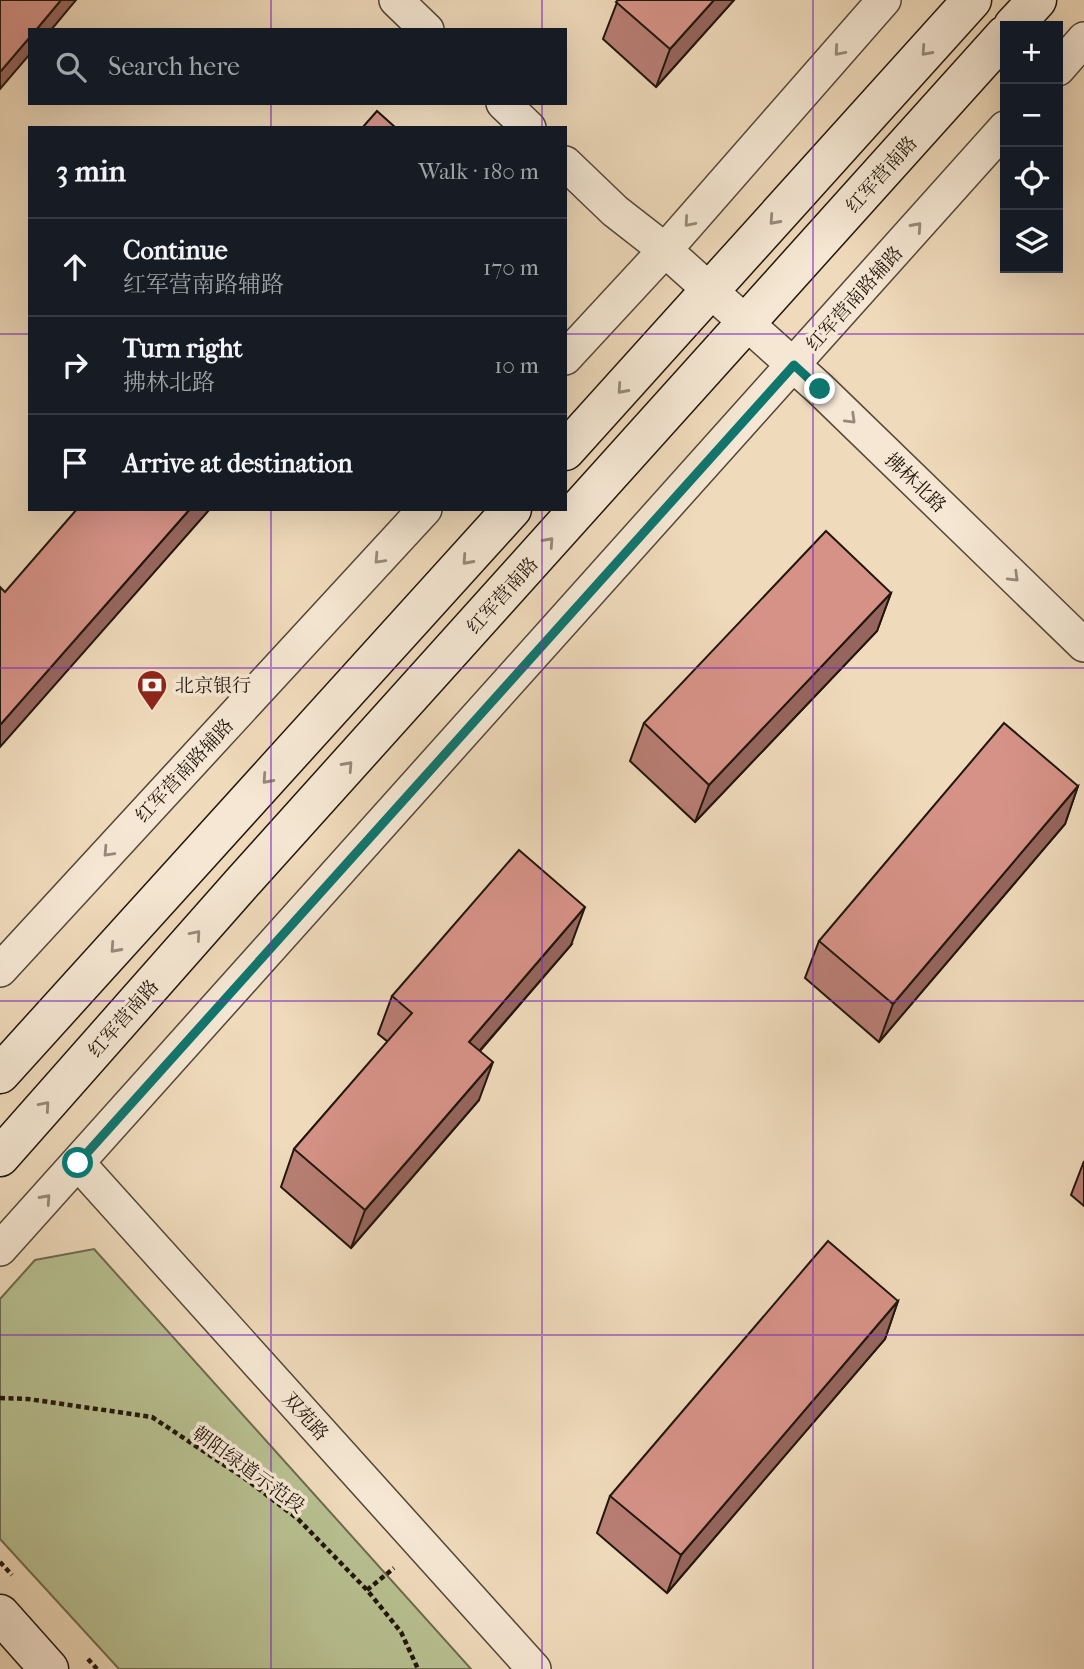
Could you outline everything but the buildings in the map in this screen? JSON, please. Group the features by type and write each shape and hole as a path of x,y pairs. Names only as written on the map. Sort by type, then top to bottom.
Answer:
{"main road":[{"path":"567,449 972,0"},
{"path":"1018,21 1037,0"},
{"name":"红军营南路","path":"0,1157 241,884 1000,41"},
{"path":"0,1074 510,511"},
{"path":"0,1614 49,1669"}],"street":[{"path":"396,0 425,28"},
{"path":"567,356 665,250 884,0"},
{"path":"1063,63 1084,39"},
{"path":"505,105 527,126"},
{"name":"红军营南路辅路","path":"0,1249 1000,134"},
{"name":"拂林北路","path":"567,165 615,211 665,250 794,365 1084,645"},
{"name":"红军营南路辅路","path":"0,970 423,511"},
{"name":"双苑路","path":"78,1163 534,1669"}],"path":[{"name":"朝阳绿道示范段","path":"0,1398 28,1399 152,1417 247,1480 298,1519 368,1590 401,1632 418,1669"}],"green space":[{"path":"94,1249 471,1669 119,1669 0,1539 0,1299 35,1260"}],"place":[{"name":"北京银行","path":"152,712"}],"route":[{"path":"78,1163 794,365 820,389"}]}
